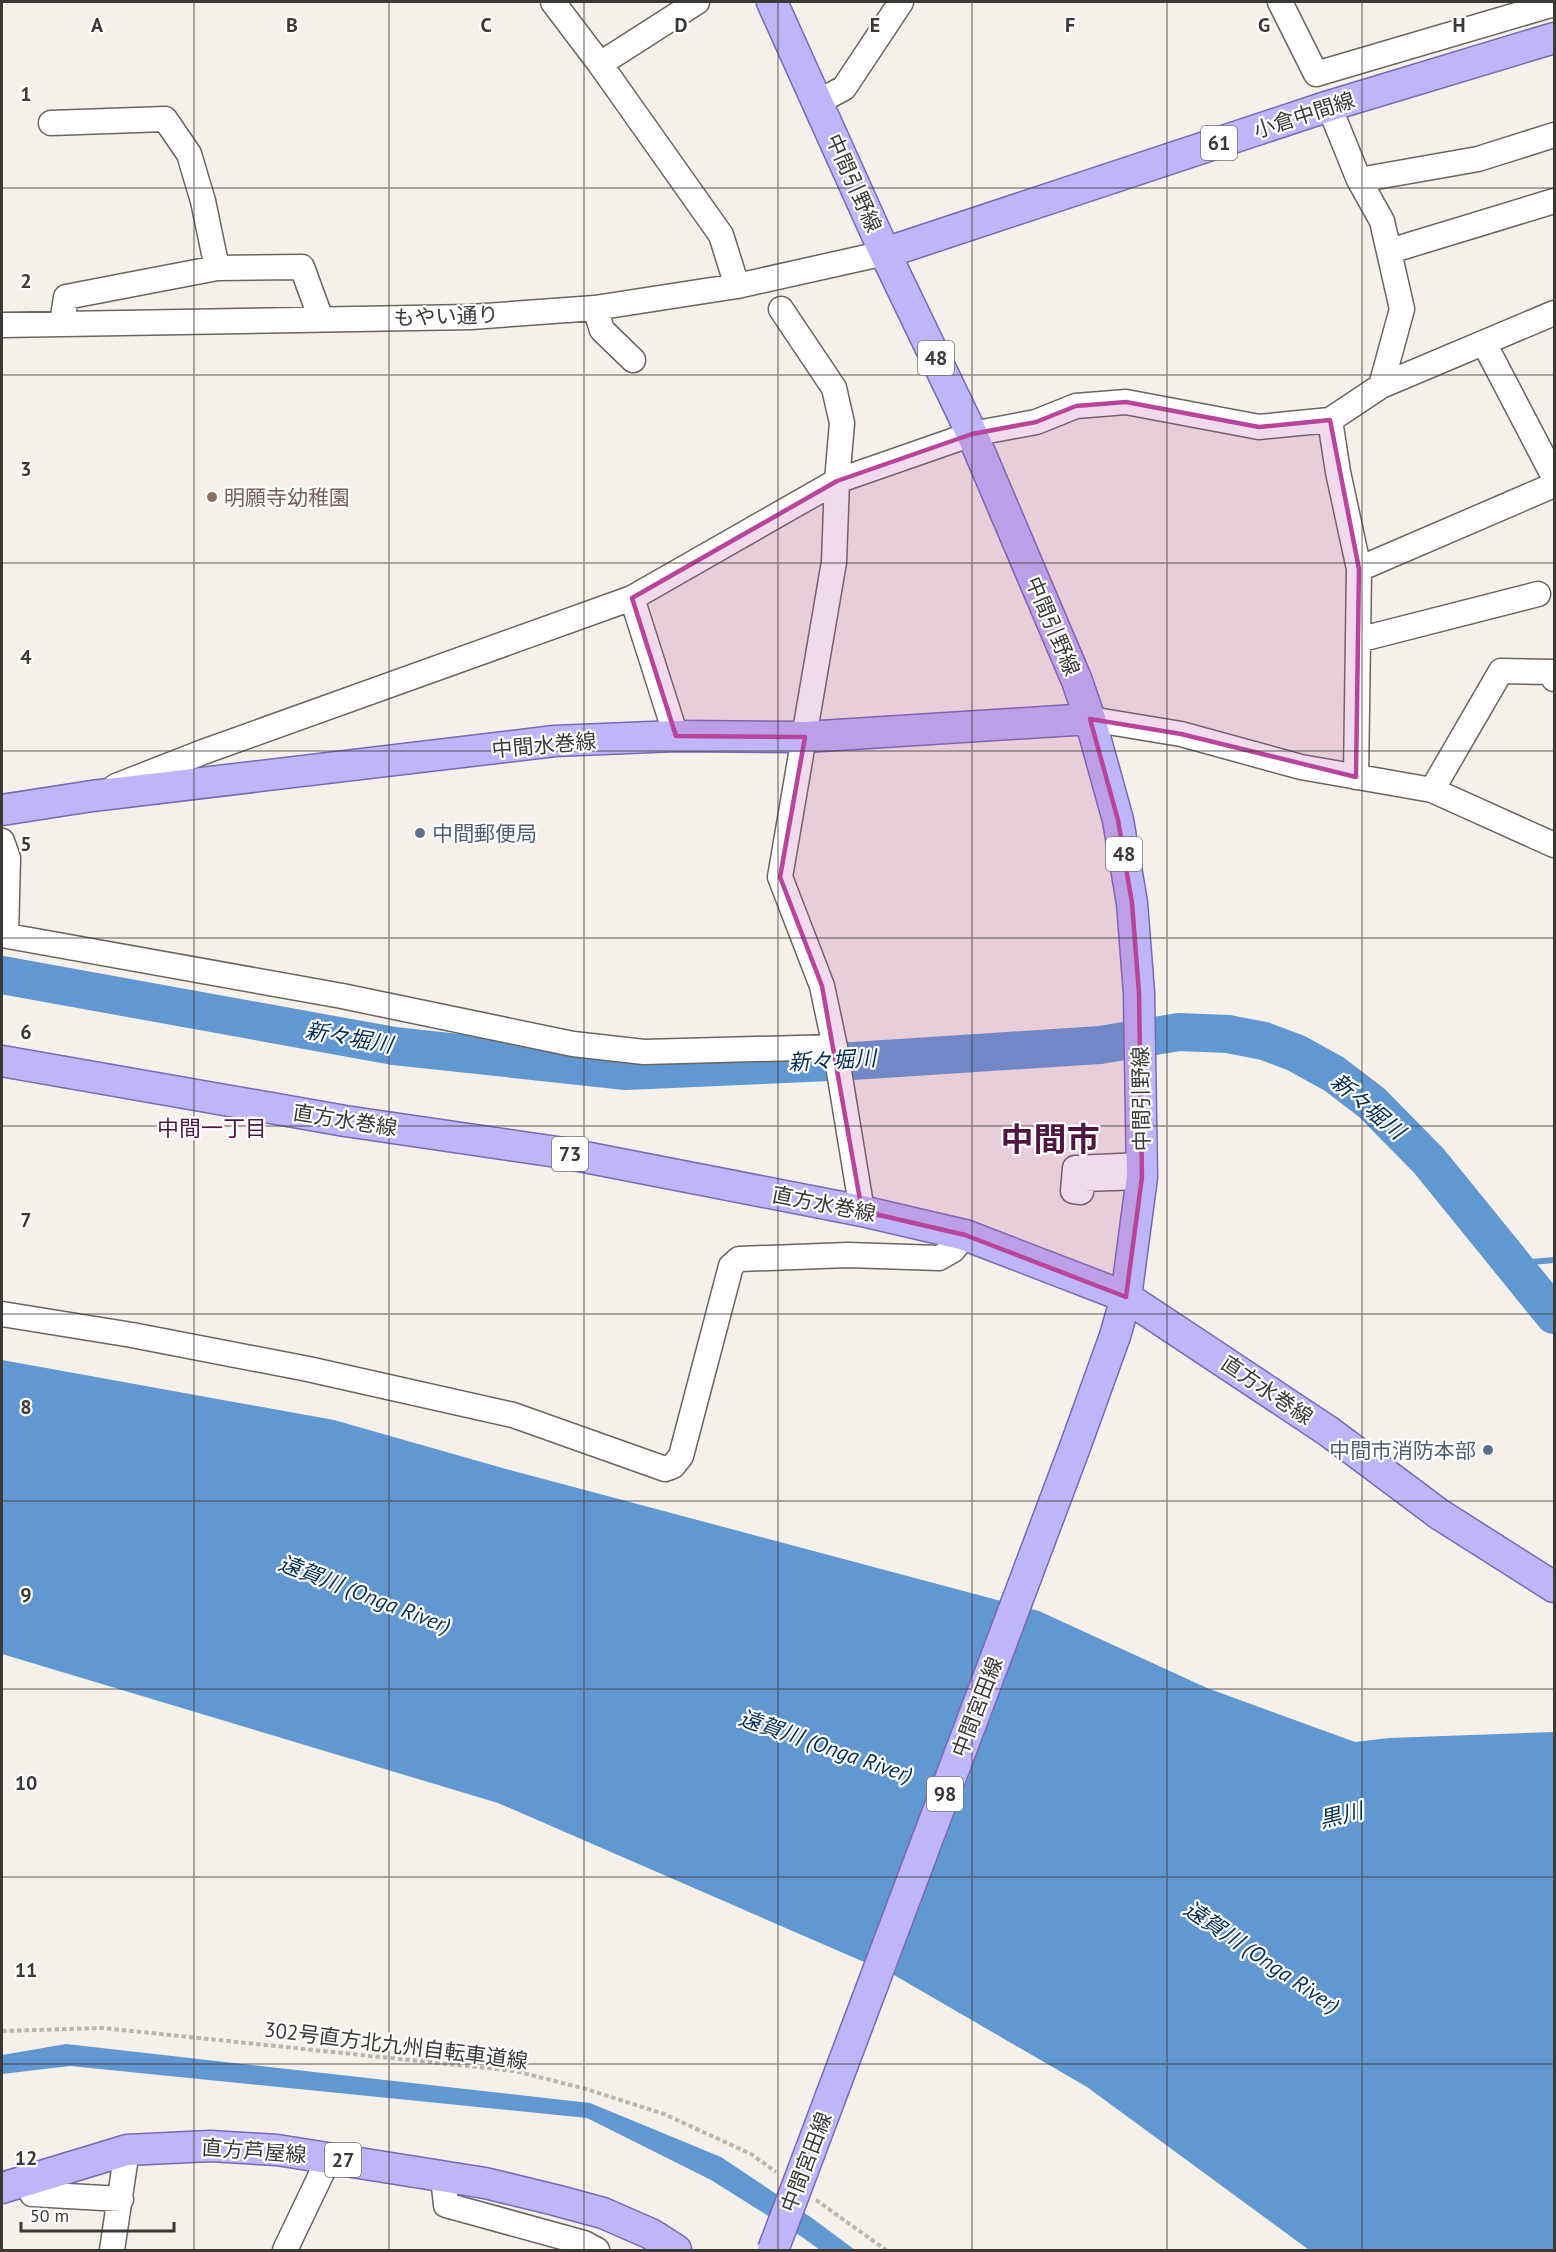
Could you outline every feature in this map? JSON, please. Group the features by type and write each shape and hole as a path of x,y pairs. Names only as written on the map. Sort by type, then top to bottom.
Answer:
{"main road":[{"name":"中間引野線","path":"772,2 885,253 972,434 1077,681 1090,719 1120,832 1132,903 1139,993 1142,1171 1126,1297"},
{"name":"小倉中間線","path":"885,253 1329,106 1554,38"},
{"name":"中間水巻線","path":"2,810 92,796 555,741 676,736 805,737 1090,719"},
{"name":"直方水巻線","path":"2,1061 333,1119 564,1153 862,1210 966,1235 1126,1297 1328,1431 1439,1514 1554,1587"},
{"name":"中間宮田線","path":"773,2250 1076,1447 1115,1336 1126,1297"},
{"name":"直方芦屋線","path":"2,2188 127,2150 210,2146 277,2150 485,2183 603,2213 651,2234 676,2250"}],"street":[{"path":"553,2 600,64 721,235 737,286"},
{"path":"600,64 697,2"},
{"path":"818,102 844,88 900,2"},
{"path":"1280,2 1316,74 1554,4"},
{"path":"1329,106 1359,180 1382,221 1402,309 1381,386"},
{"path":"51,123 165,119 189,154 203,201 217,268"},
{"path":"1359,180 1478,159 1554,135"},
{"path":"1390,251 1554,201"},
{"name":"もやい通り","path":"2,325 471,317 595,308 737,286 885,253"},
{"path":"62,324 66,297 217,268 302,267 321,319"},
{"path":"595,308 602,330 633,360"},
{"path":"781,309 834,388 842,423 834,562 780,877 822,986 835,1047 862,1210"},
{"path":"92,796 203,752 632,598 837,481 972,434 1036,422 1076,406 1126,402 1259,427 1330,420 1381,386 1554,313"},
{"path":"1484,343 1546,439 1554,477"},
{"path":"1330,420 1338,472 1359,569 1356,777"},
{"path":"1359,569 1554,485"},
{"path":"1358,640 1538,594"},
{"path":"632,598 676,736"},
{"path":"1431,790 1501,671 1552,672 1554,679"},
{"path":"1090,719 1181,734 1301,767 1431,790 1554,845"},
{"path":"2,841 8,858 4,935 342,996 573,1044 644,1052 835,1047"},
{"path":"2,1314 132,1335 285,1365 513,1415 665,1469 673,1466 681,1456 730,1266 739,1259 848,1255 939,1258 953,1250 966,1235"},
{"path":"112,2250 127,2150"},
{"path":"285,2250 329,2158"},
{"path":"443,2177 446,2205 551,2242 584,2243 597,2250"},
{"path":"32,2194 121,2199"}],"path":[{"name":"302号直方北九州自転車道線","path":"2,2031 103,2028 514,2071 586,2089 664,2114 751,2154 779,2174"},
{"path":"807,2194 886,2250"}],"highlighted area":[{"path":"1126,402 1259,427 1330,420 1359,569 1356,777 1181,734 1090,719 1118,820 1132,903 1139,993 1142,1177 1126,1297 965,1235 862,1211 822,986 780,877 805,737 676,736 632,598 837,481 972,434 1036,422 1076,406"}],"water":[{"path":"2,1360 334,1420 506,1469 1039,1611 1207,1688 1355,1742 1389,1738 1554,1732 1554,2250 1309,2250 1087,2087 894,1975 498,1803 2,1654"},
{"path":"66,2044 590,2103 721,2157 855,2250 820,2250 711,2180 587,2118 70,2066 2,2074 2,2055"}],"waterway":[{"name":"新々堀川","path":"2,975 394,1046 626,1071 853,1061 1100,1045 1179,1032 1228,1034 1264,1041 1296,1053 1334,1074 1372,1103 1429,1161 1554,1315"},
{"path":"1517,1268 1531,1262 1554,1260"}],"place":[{"name":"明願寺幼稚園","path":"212,497"},
{"name":"中間郵便局","path":"420,833"},
{"name":"中間市消防本部","path":"1488,1450"}],"district":[{"name":"中間一丁目","path":"212,1128"},
{"name":"中間市","path":"1050,1138"}],"water label":[{"name":"遠賀川 (Onga River)","path":"365,1594"},
{"name":"遠賀川 (Onga River)","path":"826,1746"},
{"name":"黒川","path":"1341,1815"},
{"name":"遠賀川 (Onga River)","path":"1262,1957"}]}
